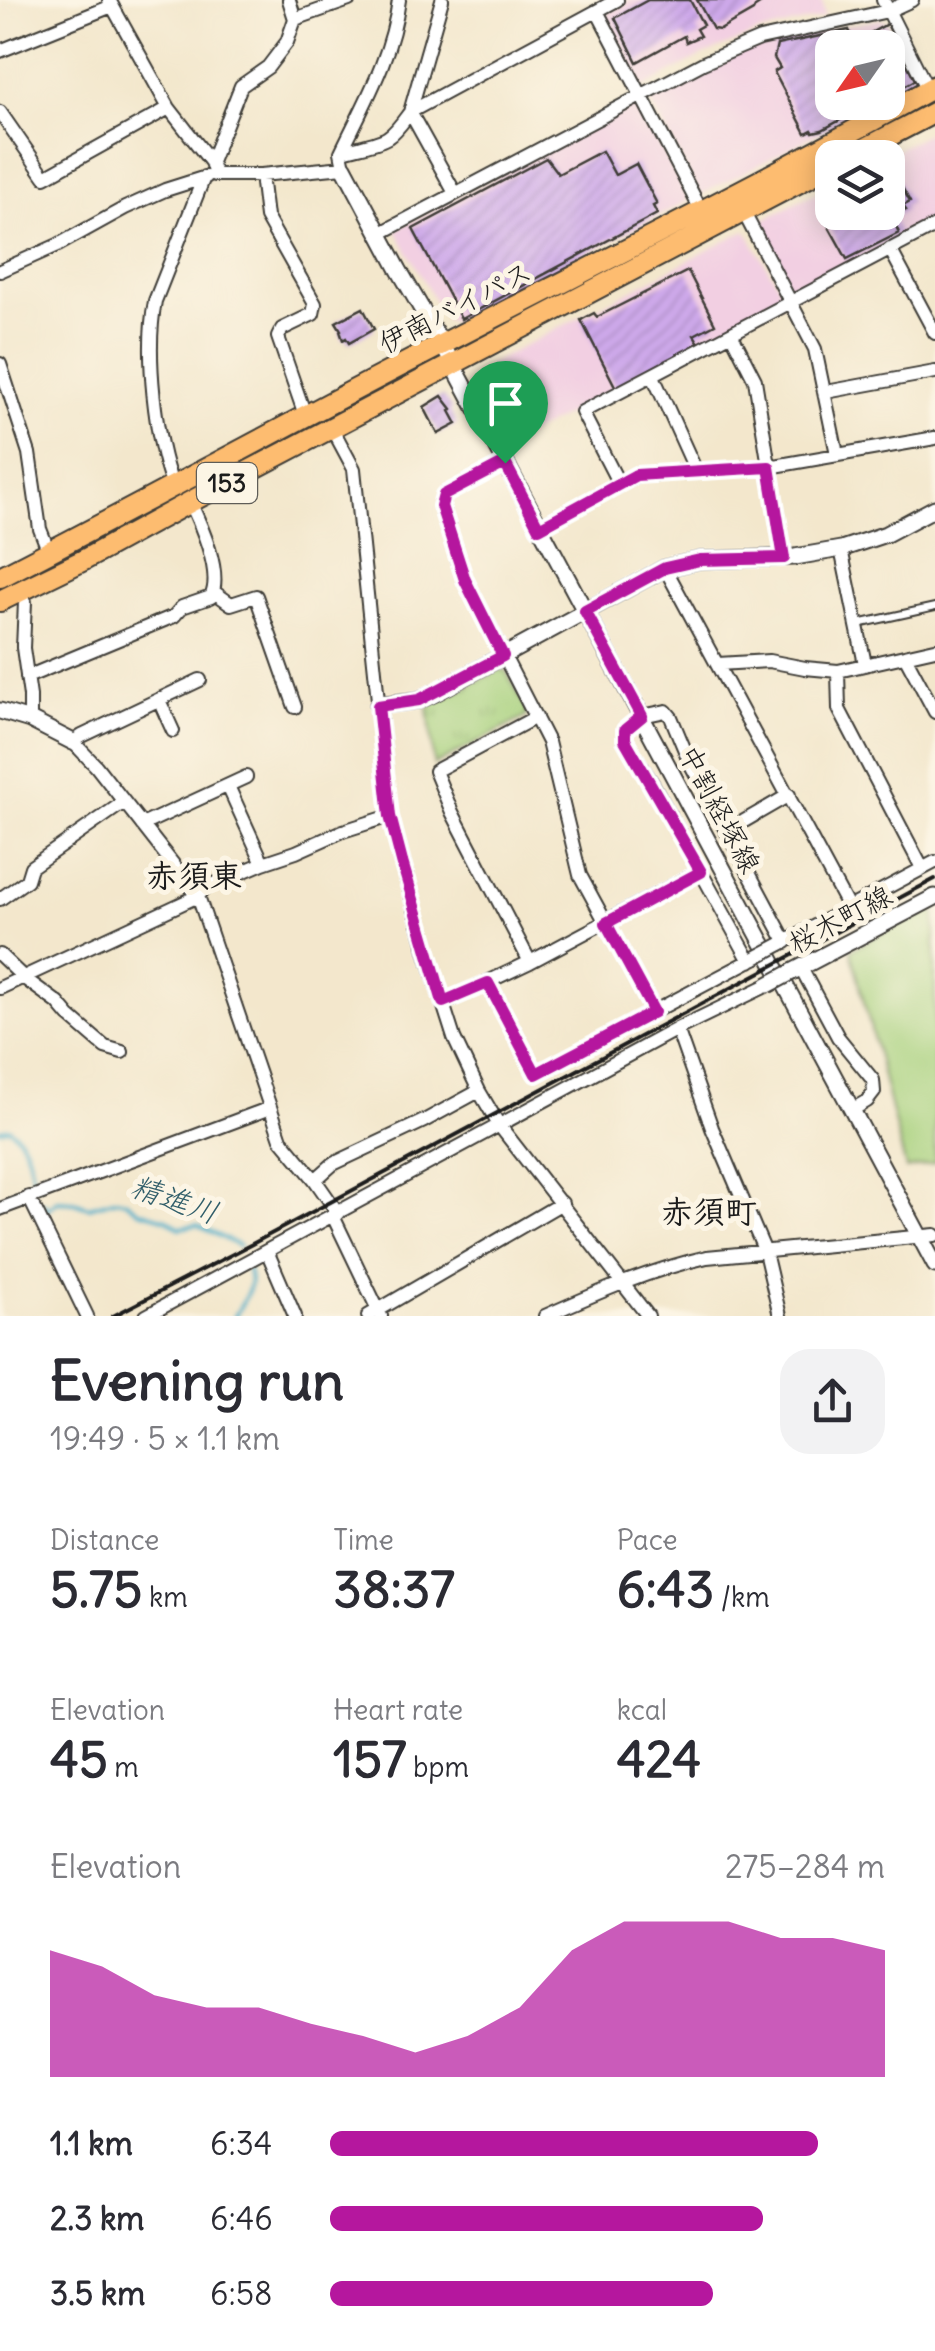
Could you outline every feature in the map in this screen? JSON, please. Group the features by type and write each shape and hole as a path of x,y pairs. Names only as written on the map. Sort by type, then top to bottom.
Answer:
{"highway":[{"name":"伊南バイパス","path":"0,577 932,88"},
{"path":"881,140 935,112"},
{"name":"伊南バイパス","path":"0,600 84,560 815,174"}],"street":[{"path":"173,488 163,462 153,380 152,318 156,301 241,86 268,67 286,42 295,18 289,0"},
{"path":"295,18 349,0"},
{"path":"342,160 386,56 399,0"},
{"path":"0,271 125,208 210,171 261,175 342,160 363,144 391,136 410,112 442,0"},
{"path":"410,112 617,0"},
{"path":"381,233 702,63 760,39 912,0"},
{"path":"0,51 110,2 169,108 210,171"},
{"path":"886,6 932,88"},
{"path":"597,11 702,212"},
{"path":"0,112 45,176 169,108"},
{"path":"410,112 455,193"},
{"name":"中割経塚線","path":"342,160 852,1110 927,1236 935,1265"},
{"path":"261,175 266,217 315,304 312,314 282,329 278,337 305,415"},
{"path":"743,210 815,349 837,454"},
{"path":"619,484 582,412 935,226"},
{"path":"890,249 934,326"},
{"path":"732,335 755,380 784,558"},
{"path":"0,364 29,454 40,530 49,552"},
{"path":"826,392 935,372"},
{"path":"652,376 696,471"},
{"path":"332,428 354,469 390,816 454,1038 499,1126 648,1316"},
{"path":"539,528 636,475 769,467 935,438"},
{"path":"505,463 444,495 441,506 465,580 548,742 580,876 654,1012"},
{"path":"26,677 174,616 182,606 212,597 216,587 205,534 190,502"},
{"path":"378,706 419,700 665,568 700,560 784,558 841,549 886,534 935,508"},
{"path":"841,549 865,664"},
{"path":"665,568 850,909"},
{"path":"214,592 231,604 256,596 295,707"},
{"path":"25,602 23,648 30,720"},
{"path":"718,664 769,661 838,672 935,649"},
{"path":"905,656 935,712"},
{"path":"488,983 536,1074 929,865 839,709 838,672"},
{"path":"73,742 200,680"},
{"path":"159,700 173,731"},
{"path":"0,711 30,720 73,742 198,896 280,1139 315,1180 335,1214 376,1314 562,1203"},
{"path":"752,959 625,740 625,730 642,716 666,711 671,717 691,764 784,943"},
{"path":"530,962 452,812 436,771 536,717"},
{"path":"142,825 246,777"},
{"path":"228,786 262,863"},
{"path":"727,830 788,795"},
{"path":"0,900 27,880 32,866 124,802"},
{"path":"0,988 198,896 205,888 342,831 390,816"},
{"path":"443,1002 530,962 701,872"},
{"name":"桜木町線","path":"768,985 935,896"},
{"path":"0,955 105,1047 122,1052"},
{"path":"796,970 838,1037 873,1080 874,1092 868,1101 852,1110"},
{"path":"146,1316 677,1029 768,985"},
{"path":"677,1029 712,1128 765,1252 780,1316"},
{"path":"315,1180 333,1164 479,1091"},
{"path":"0,1209 270,1108"},
{"path":"30,1197 87,1316"},
{"path":"545,1316 622,1282 674,1265 708,1258 927,1236"},
{"path":"266,1251 295,1316"}],"lane":[{"path":"856,624 935,608"}],"shaded area":[{"path":"630,0 822,0 825,17 758,33 702,56 643,88 606,18 608,12"},
{"path":"882,19 891,30 823,30"},
{"path":"815,32 815,120 844,120 700,195 651,96 761,44"},
{"path":"905,57 917,81 905,88"},
{"path":"634,104 689,200 455,323 444,318 396,230"},
{"path":"935,129 935,222 792,294 757,226 759,222 815,193 815,230 905,230 905,145"},
{"path":"746,230 784,296 782,302 512,443 479,382 488,365"}],"green space":[{"path":"501,669 506,671 527,710 526,717 434,765 428,706"},
{"path":"935,904 935,1163 906,1169 851,950"}],"building":[{"path":"648,0 690,0 703,25 696,29 700,36 686,42 684,36 637,62 615,18"},
{"path":"697,0 766,0 720,30 713,29"},
{"path":"815,37 815,120 840,120 806,133 774,72 780,68 774,58 777,45"},
{"path":"905,60 915,80 905,86"},
{"path":"602,151 615,175 636,164 657,204 653,206 657,214 461,319 413,229 546,158 558,174"},
{"path":"831,230 898,230 899,233 847,259"},
{"path":"688,271 715,324 694,335 699,343 616,388 581,320 594,313 597,317"},
{"path":"363,308 374,329 349,343 346,338 343,340 336,322"},
{"path":"442,396 457,424 438,434 424,407"}],"waterway":[{"name":"精進川","path":"0,1130 9,1128 20,1139 34,1185"},
{"name":"精進川","path":"44,1203 47,1210 57,1201 89,1207 117,1199 180,1228 197,1225 239,1246"},
{"path":"235,1316 249,1286 246,1266"}],"railway":[{"path":"113,1316 935,879"}],"district":[{"name":"赤須東","path":"194,875"},
{"name":"赤須町","path":"709,1211"}],"route":[{"path":"505,463 539,528 636,475 769,467 784,558 700,560 665,568 585,611 642,716 625,730 625,740 701,872 606,923 654,1012 536,1074 488,983 443,1002 390,816 378,706 419,700 503,656 465,580 441,506 444,495 505,463"}]}
